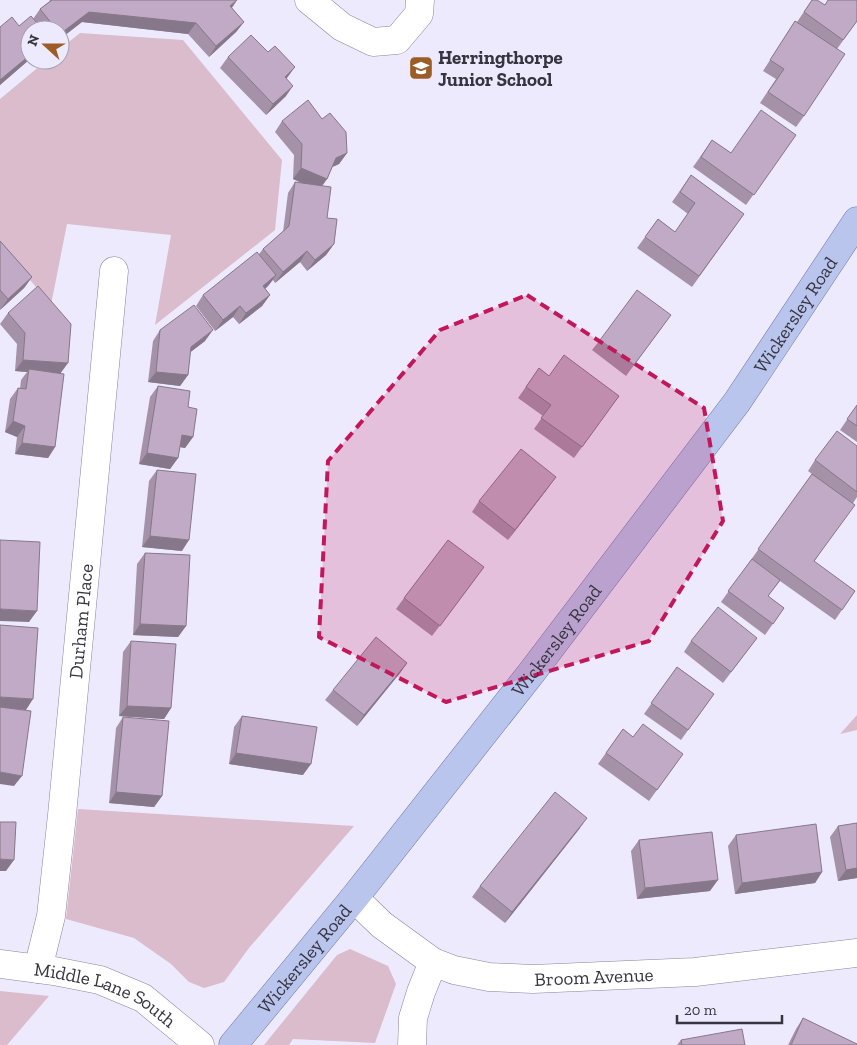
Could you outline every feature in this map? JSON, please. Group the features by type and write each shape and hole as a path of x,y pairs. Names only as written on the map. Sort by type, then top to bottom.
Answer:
{"main road":[{"name":"Wickersley Road","path":"233,1045 354,898 532,672 737,402 857,221"}],"street":[{"path":"309,0 342,27 373,42 397,40 419,14 420,0"},
{"name":"Durham Place","path":"38,969 50,916 61,824 114,271"},
{"name":"Broom Avenue","path":"354,898 382,925 432,962 454,970 489,978 695,972 857,953"},
{"path":"412,1045 413,1018 432,962"},
{"name":"Middle Lane South","path":"0,964 100,980 143,998 200,1045"}],"highlighted area":[{"path":"527,295 704,408 723,521 649,641 446,702 319,637 328,461 440,330"}],"shaded area":[{"path":"80,33 183,40 282,160 275,230 155,325 171,235 67,224 51,305 0,244 0,99 35,70 70,70 70,41"},
{"path":"857,715 857,730 840,734"},
{"path":"78,809 354,826 249,948 224,982 204,988 189,982 171,964 134,938 66,919"},
{"path":"350,949 388,966 396,984 375,1043 293,1039 289,1045 264,1045 337,955"},
{"path":"0,991 49,996 7,1045 0,1045"}],"building":[{"path":"52,0 237,0 230,6 244,22 216,46 196,23 89,12 70,26 70,20 49,20 40,9"},
{"path":"812,0 817,0 825,5 828,0 857,0 857,21 843,40 804,12"},
{"path":"31,16 34,20 26,20"},
{"path":"12,17 19,26 20,63 0,80 0,27"},
{"path":"795,21 845,54 804,116 768,92 784,69 770,60"},
{"path":"251,35 268,52 275,46 295,67 285,77 293,86 273,104 228,57"},
{"path":"308,100 322,119 330,113 346,132 347,153 336,158 327,179 301,168 302,144 282,121"},
{"path":"761,110 796,135 754,195 701,157 712,140 731,153"},
{"path":"691,175 744,214 699,276 645,237 658,219 675,232 695,203 680,192"},
{"path":"295,182 331,187 327,218 337,219 334,244 315,260 307,251 283,272 263,249 289,226"},
{"path":"0,241 32,277 8,299 0,290"},
{"path":"257,252 276,275 263,286 270,295 246,313 240,306 223,320 203,295"},
{"path":"38,286 71,324 68,363 23,360 25,333 8,313"},
{"path":"637,290 671,315 634,365 600,340"},
{"path":"194,305 213,330 191,347 188,375 156,372 160,330"},
{"path":"564,355 619,396 582,447 541,418 551,405 526,387 539,368 549,376"},
{"path":"29,369 64,374 55,447 22,443 25,426 13,421 18,388 26,389"},
{"path":"158,386 190,391 188,407 197,409 193,437 182,435 178,458 147,453"},
{"path":"857,405 857,426 847,419"},
{"path":"837,431 857,446 857,492 815,460"},
{"path":"521,449 556,477 515,530 479,501"},
{"path":"157,470 196,474 189,540 150,536"},
{"path":"812,474 855,505 814,561 855,591 842,610 758,549"},
{"path":"0,540 40,542 37,611 0,609"},
{"path":"448,540 484,567 440,626 404,598"},
{"path":"145,553 190,555 186,626 140,624"},
{"path":"752,559 780,580 768,596 784,608 773,624 728,591"},
{"path":"718,607 757,638 731,672 691,641"},
{"path":"0,625 38,628 33,699 0,697"},
{"path":"376,637 407,663 364,715 333,690"},
{"path":"131,641 176,644 171,708 127,706"},
{"path":"677,667 714,694 688,730 651,703"},
{"path":"0,707 31,711 22,776 0,772"},
{"path":"242,716 317,727 311,764 236,753"},
{"path":"123,717 169,721 162,796 116,792"},
{"path":"643,724 683,754 657,790 606,753 623,729 633,737"},
{"path":"555,792 587,818 512,912 480,886"},
{"path":"0,822 16,822 14,860 0,859"},
{"path":"857,823 857,868 846,870 838,826"},
{"path":"816,824 822,872 742,883 736,835"},
{"path":"712,832 718,880 645,888 639,840"},
{"path":"803,1018 857,1044 857,1045 791,1045"},
{"path":"742,1029 745,1045 682,1045 681,1040"}],"place":[{"name":"Herringthorpe Junior School","path":"421,68"}]}
